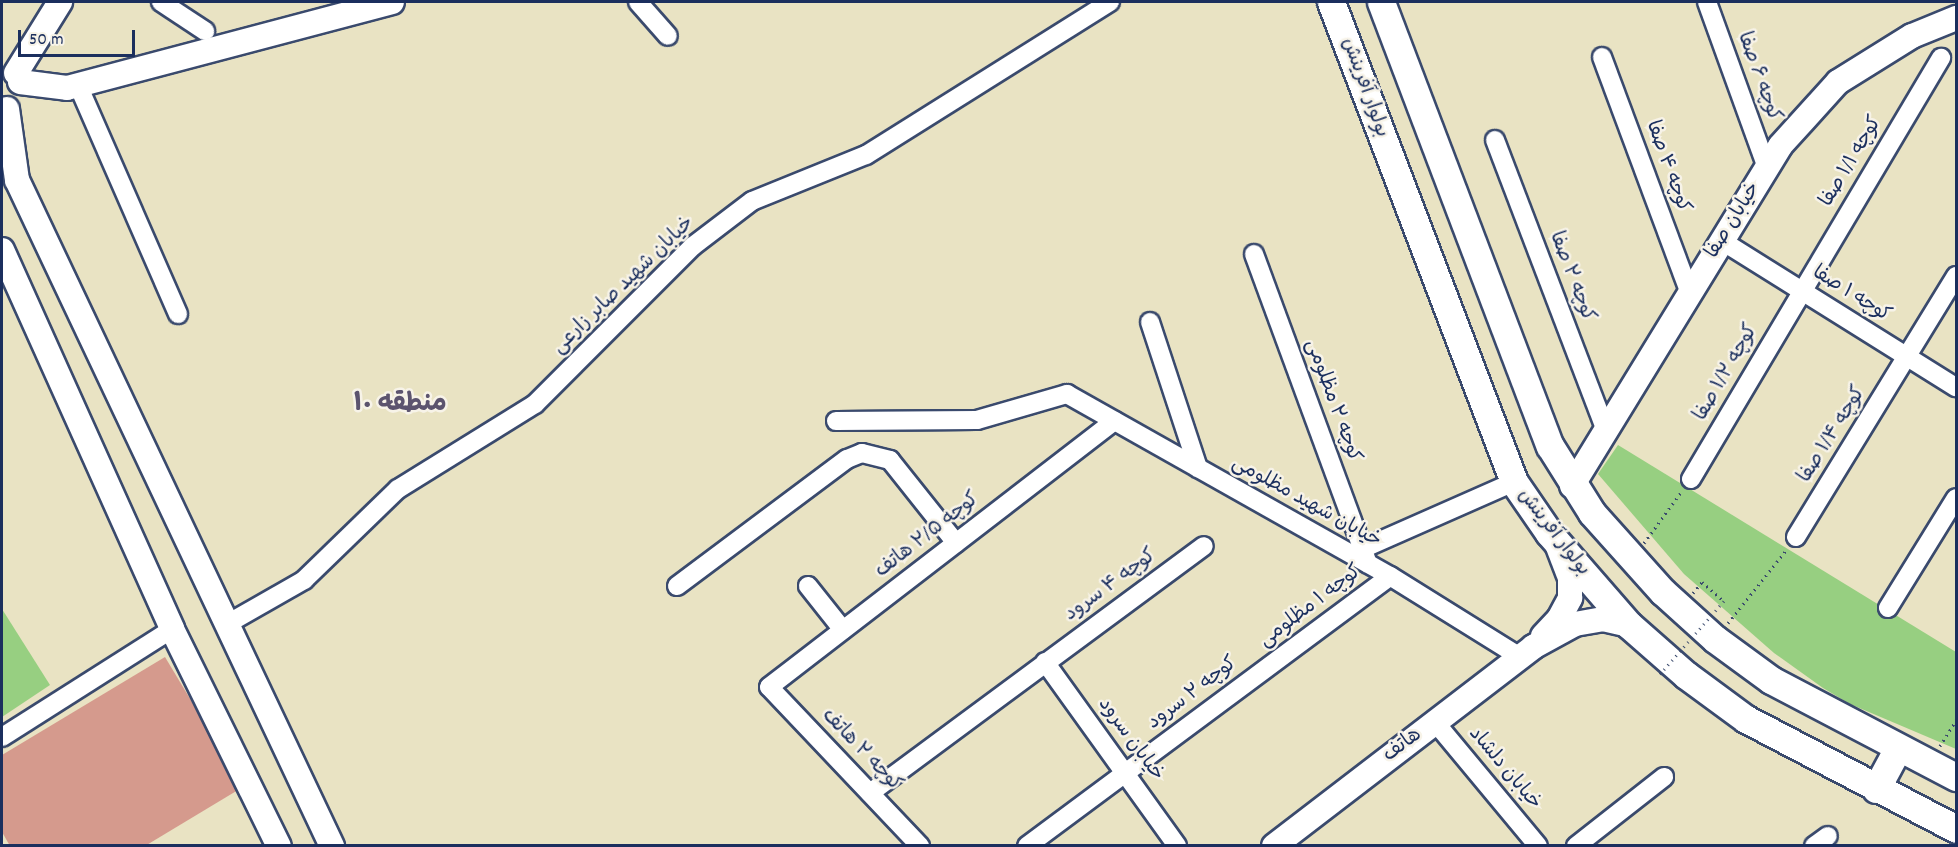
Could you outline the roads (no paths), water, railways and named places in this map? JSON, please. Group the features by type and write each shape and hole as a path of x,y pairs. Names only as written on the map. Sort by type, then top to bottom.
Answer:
{"main road":[{"name":"بولوار آفرینش","path":"1331,2 1514,482 1555,542 1629,625 1686,675 1746,719 1956,829"},
{"path":"1381,2 1550,446 1572,486 1662,592 1715,639 1771,680 1956,777"},
{"path":"1876,789 1898,748"}],"street":[{"path":"60,2 9,84 17,180 332,846"},
{"path":"161,2 204,31"},
{"path":"9,84 72,86 392,2"},
{"path":"638,2 668,36"},
{"name":"خیابان شهید صابر زارعی","path":"227,624 304,580 398,489 536,404 693,246 752,201 866,155 1110,2"},
{"name":"کوچه ۶ صفا","path":"1707,2 1767,168"},
{"name":"خیابان صفا","path":"1572,486 1780,146 1838,82 1912,36 1956,18"},
{"name":"کوچه ۴ صفا","path":"1602,57 1690,293"},
{"name":"کوچه ۱/۱ صفا","path":"1802,290 1941,57"},
{"path":"72,86 178,314"},
{"name":"کوچه ۲ صفا","path":"1495,140 1606,430"},
{"name":"کوچه ۱ صفا","path":"1722,241 1956,387"},
{"path":"2,250 172,629 279,846"},
{"name":"کوچه ۲ مظلومی","path":"1254,254 1365,557"},
{"name":"کوچه ۱/۴ صفا","path":"1796,537 1956,276"},
{"name":"کوچه ۱/۲ صفا","path":"1691,479 1802,290"},
{"path":"1150,322 1198,468"},
{"name":"خیابان شهید مظلومی","path":"836,421 977,420 1067,394 1198,468 1365,557 1390,576 1526,652"},
{"name":"کوچه ۲/۵ هاتف","path":"769,687 1115,421"},
{"path":"676,586 847,459 862,453 890,460 956,543"},
{"path":"1365,557 1514,482"},
{"path":"1888,608 1956,498"},
{"name":"هاتف","path":"1274,846 1526,652 1559,619 1570,598 1570,578 1555,542"},
{"name":"کوچه ۴ سرود","path":"870,793 1204,546"},
{"name":"کوچه ۱ مظلومی","path":"1259,673 1390,576"},
{"path":"808,586 843,630"},
{"name":"هاتف","path":"1526,652 1575,624 1603,619 1629,625"},
{"path":"2,737 172,629"},
{"name":"خیابان سرود","path":"1045,662 1177,846"},
{"name":"کوچه ۲ سرود","path":"1027,846 1259,673"},
{"name":"کوچه ۲ هاتف","path":"769,687 920,846"},
{"name":"خیابان دلشاد","path":"1435,722 1531,843"},
{"path":"1576,846 1664,777"}],"district":[{"name":"منطقه ۱۰","path":"400,405"}]}
